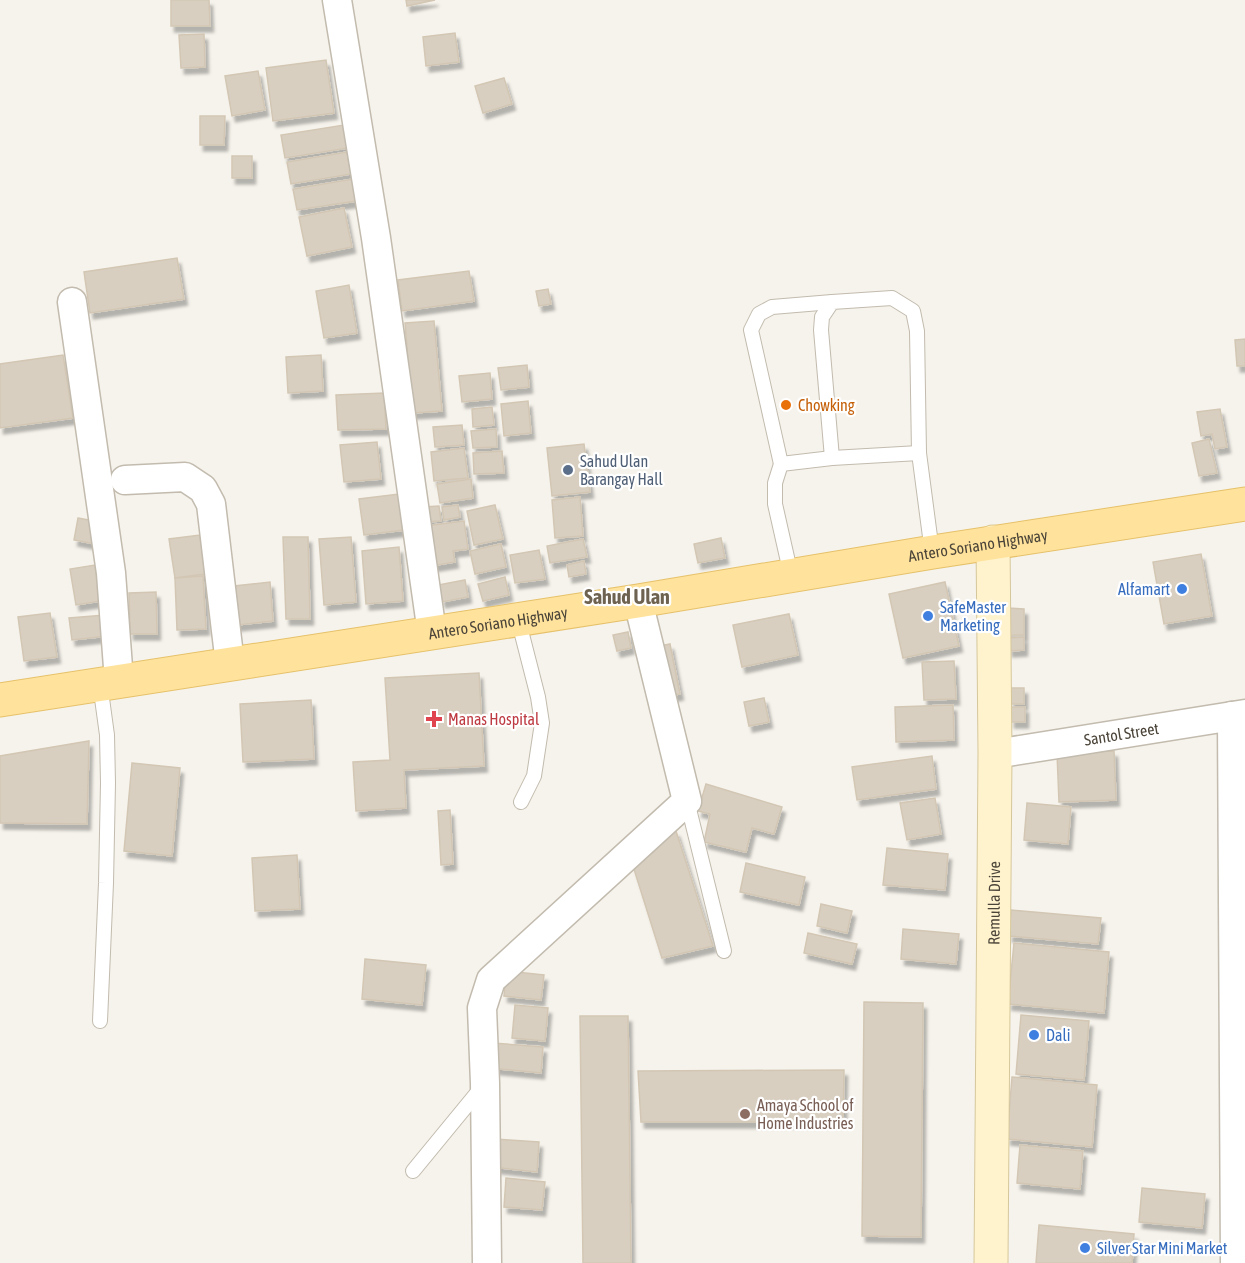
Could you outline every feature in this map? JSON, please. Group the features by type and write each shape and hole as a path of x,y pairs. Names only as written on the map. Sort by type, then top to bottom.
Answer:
{"main road":[{"name":"Antero Soriano Highway","path":"0,700 1245,504"},
{"name":"Remulla Drive","path":"991,1263 995,754 993,543"}],"street":[{"path":"337,0 376,238 432,633"},
{"path":"72,302 111,573 110,683"},
{"path":"125,480 185,477 203,489 211,504 230,664"},
{"path":"487,1263 482,1008 491,980 687,801 638,601"},
{"path":"1235,1263 1238,715"},
{"name":"Santol Street","path":"995,754 1238,715"}],"lane":[{"path":"791,575 775,504 775,483 781,464 751,330 759,314 772,307 892,298 913,311 917,332 919,453 933,552"},
{"path":"832,302 822,317 820,330 832,458"},
{"path":"781,464 832,458 919,453"},
{"path":"518,619 538,697 542,723 534,776 521,802"},
{"path":"100,1021 106,883 107,735 110,683"},
{"path":"687,801 724,951"},
{"path":"413,1171 485,1083"}],"building":[{"path":"171,0 209,0 210,26 171,26"},
{"path":"406,0 435,0 407,6"},
{"path":"455,33 459,62 426,66 423,37"},
{"path":"204,34 205,67 181,68 179,35"},
{"path":"326,60 334,113 273,121 266,68"},
{"path":"258,71 265,110 232,116 225,76"},
{"path":"504,78 512,104 483,113 475,86"},
{"path":"200,116 225,116 224,145 200,145"},
{"path":"344,125 348,148 285,158 281,135"},
{"path":"347,152 351,174 291,184 287,162"},
{"path":"232,156 252,156 252,178 232,178"},
{"path":"353,179 356,201 297,210 293,189"},
{"path":"344,208 352,247 307,256 299,217"},
{"path":"177,258 184,299 90,313 84,272"},
{"path":"469,271 474,301 402,311 398,280"},
{"path":"349,285 357,333 324,338 316,291"},
{"path":"548,289 551,304 539,306 536,291"},
{"path":"434,321 442,411 412,413 405,323"},
{"path":"1245,339 1245,366 1237,366 1235,340"},
{"path":"63,355 73,418 0,428 0,364"},
{"path":"321,355 323,391 288,393 286,357"},
{"path":"527,365 529,387 501,390 498,368"},
{"path":"490,373 492,399 462,402 459,376"},
{"path":"384,393 386,429 338,430 336,395"},
{"path":"528,401 531,433 504,436 501,404"},
{"path":"492,407 494,425 473,427 472,409"},
{"path":"1220,409 1227,447 1215,449 1212,434 1201,436 1197,412"},
{"path":"462,425 464,445 435,447 433,427"},
{"path":"496,429 497,447 473,448 471,431"},
{"path":"1209,439 1217,473 1199,476 1192,443"},
{"path":"377,442 381,479 344,482 340,445"},
{"name":"Sahud Ulan Barangay Hall","path":"584,444 590,492 552,496 547,448"},
{"path":"464,448 468,478 434,481 431,452"},
{"path":"502,451 504,473 474,474 473,453"},
{"path":"471,479 473,498 440,503 437,484"},
{"path":"399,494 404,530 364,535 359,499"},
{"path":"580,497 583,536 555,538 552,500"},
{"path":"458,505 460,517 444,520 442,507"},
{"path":"495,505 503,539 474,545 467,511"},
{"path":"439,506 441,521 425,522 423,507"},
{"path":"78,518 100,522 95,544 74,540"},
{"path":"464,521 468,549 453,551 455,562 431,566 425,526"},
{"path":"200,535 205,574 175,578 169,539"},
{"path":"283,537 308,537 310,619 286,619"},
{"path":"351,537 356,602 324,605 319,539"},
{"path":"721,538 725,558 698,563 694,544"},
{"path":"583,539 587,557 550,563 547,546"},
{"path":"501,544 506,567 475,574 470,551"},
{"path":"399,547 403,601 366,604 362,551"},
{"path":"539,550 545,579 515,583 510,555"},
{"name":"Alfamart","path":"1201,554 1212,616 1164,624 1153,562"},
{"path":"584,561 586,574 569,577 567,565"},
{"path":"95,565 101,601 76,605 70,569"},
{"path":"203,576 206,629 177,630 175,578"},
{"path":"505,577 509,595 483,601 478,584"},
{"path":"465,580 468,597 442,602 438,585"},
{"path":"270,582 273,621 229,626 225,587"},
{"path":"945,582 959,646 903,658 889,594"},
{"path":"156,592 157,634 130,634 129,593"},
{"path":"1008,608 1024,609 1024,635 1008,635"},
{"path":"50,613 57,657 24,661 18,617"},
{"path":"789,614 798,655 742,667 733,625"},
{"path":"105,615 107,636 72,640 69,618"},
{"path":"628,632 631,648 617,651 613,635"},
{"path":"1024,637 1024,650 1009,651 1008,638"},
{"path":"670,644 680,694 670,696 660,646"},
{"path":"954,661 956,699 924,700 922,662"},
{"name":"Manas Hospital","path":"479,673 484,766 404,770 406,808 356,811 353,762 390,760 385,678"},
{"path":"1010,688 1024,688 1024,704 1011,704"},
{"path":"764,698 769,722 749,726 744,702"},
{"path":"311,700 314,759 243,762 240,704"},
{"path":"953,705 954,740 896,742 895,707"},
{"path":"1011,707 1025,707 1025,722 1011,722"},
{"path":"89,741 87,824 0,823 0,756"},
{"path":"1114,751 1116,800 1059,802 1057,753"},
{"path":"932,756 936,789 857,800 852,767"},
{"path":"132,763 180,768 172,856 124,851"},
{"path":"706,784 782,807 774,834 752,828 746,852 704,842 710,814 698,811"},
{"path":"935,798 941,834 907,840 900,803"},
{"path":"1027,803 1071,807 1068,844 1024,840"},
{"path":"450,810 453,864 441,865 438,811"},
{"path":"676,831 713,946 662,958 633,866 663,832"},
{"path":"887,848 948,854 945,890 883,885"},
{"path":"297,855 300,909 255,911 252,858"},
{"path":"746,863 805,877 799,905 740,892"},
{"path":"821,904 852,911 847,933 817,926"},
{"path":"1011,910 1101,918 1098,944 1009,936"},
{"path":"903,929 959,934 956,964 901,959"},
{"path":"808,933 857,944 852,964 804,953"},
{"path":"1014,943 1109,952 1104,1013 1008,1004"},
{"path":"365,959 426,965 422,1005 362,999"},
{"path":"506,971 544,975 541,1000 504,996"},
{"path":"864,1002 923,1003 921,1237 862,1236"},
{"path":"515,1005 548,1008 545,1041 512,1038"},
{"path":"1021,1015 1089,1021 1084,1080 1016,1074"},
{"path":"580,1016 628,1016 631,1263 583,1263"},
{"path":"493,1043 543,1047 541,1073 490,1068"},
{"path":"844,1070 843,1122 641,1122 638,1071"},
{"path":"1012,1077 1097,1085 1092,1147 1007,1139"},
{"path":"495,1139 539,1142 537,1172 492,1167"},
{"path":"1020,1145 1083,1151 1080,1189 1017,1183"},
{"path":"506,1178 545,1182 542,1210 504,1207"},
{"path":"1142,1188 1205,1194 1202,1228 1139,1222"},
{"name":"Silver Star Mini Market","path":"1039,1225 1134,1234 1132,1263 1036,1263"}],"place":[{"name":"Chowking","path":"786,405"},
{"name":"Sahud Ulan Barangay Hall","path":"568,470"},
{"name":"Alfamart","path":"1182,589"},
{"name":"SafeMaster Marketing","path":"928,616"},
{"name":"Manas Hospital","path":"434,719"},
{"name":"Dali","path":"1034,1035"},
{"name":"Amaya School of Home Industries","path":"745,1114"},
{"name":"Silver Star Mini Market","path":"1085,1248"}],"district":[{"name":"Sahud Ulan","path":"627,596"}]}
